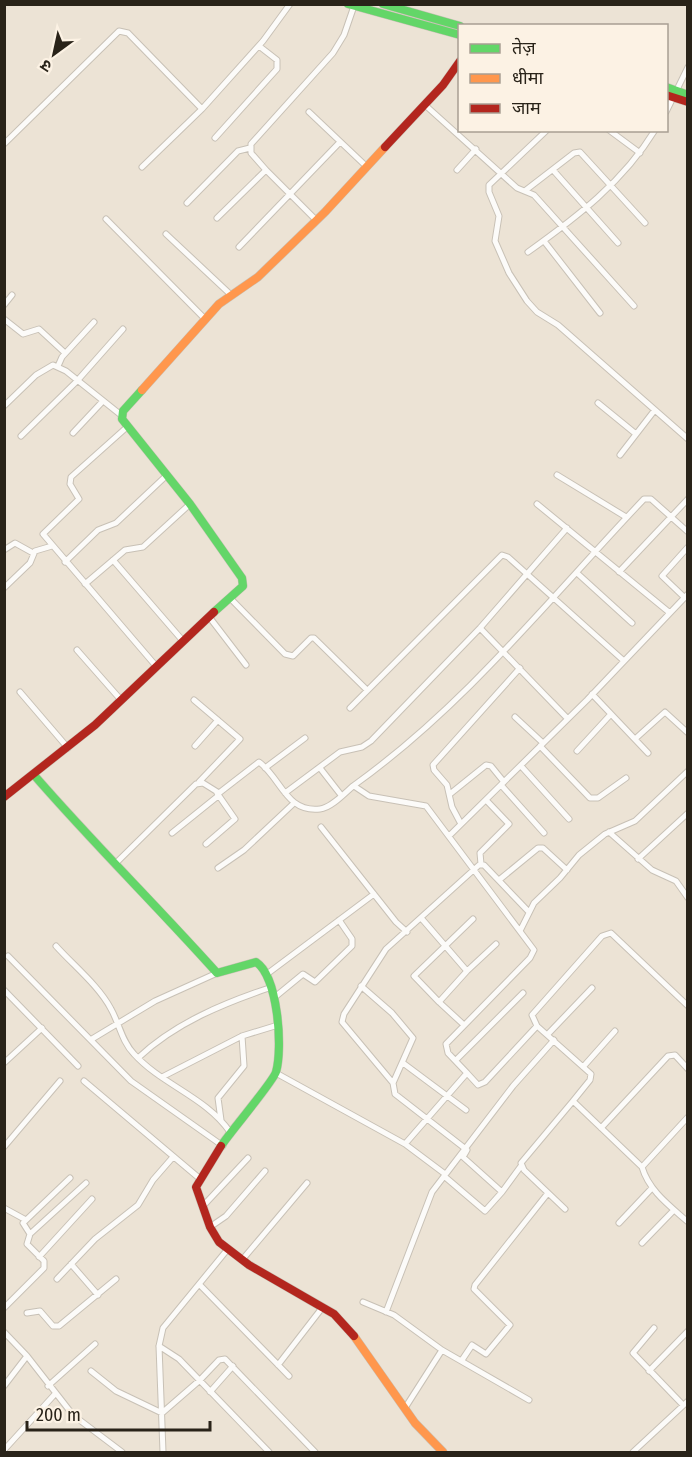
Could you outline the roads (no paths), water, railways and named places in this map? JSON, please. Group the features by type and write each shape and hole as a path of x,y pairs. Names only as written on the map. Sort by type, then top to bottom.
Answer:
{"street":[{"path":"142,167 202,109 259,46 290,4"},
{"path":"383,4 458,25"},
{"path":"250,148 253,140 333,53 344,35 351,5 371,7 458,35"},
{"path":"4,144 119,31 128,33 202,109"},
{"path":"215,138 277,69 277,60 259,46"},
{"path":"121,415 205,319 230,294 258,277 367,167 425,105 458,63"},
{"path":"673,94 687,67"},
{"path":"673,94 687,95"},
{"path":"673,94 687,102"},
{"path":"425,105 501,171 517,188 534,195 634,306"},
{"path":"309,112 367,167"},
{"path":"545,132 490,182 489,192 499,216 495,241 515,283 532,308 558,325 687,440"},
{"path":"612,132 640,153"},
{"path":"528,252 612,185 640,153 654,132"},
{"path":"239,247 340,142"},
{"path":"250,148 266,170 316,220"},
{"path":"187,203 238,152 250,148"},
{"path":"457,170 476,149"},
{"path":"526,190 580,152 645,223"},
{"path":"217,218 266,170"},
{"path":"553,170 618,243"},
{"path":"106,219 205,319"},
{"path":"166,234 230,294"},
{"path":"544,241 600,313"},
{"path":"4,306 12,295"},
{"path":"4,319 23,334 35,329 42,331 65,353"},
{"path":"4,406 42,370 58,366 65,353 94,322"},
{"path":"21,436 77,381 123,329"},
{"path":"4,797 68,748 243,586 242,578 190,504 127,427 121,415 58,366"},
{"path":"73,433 102,402"},
{"path":"598,403 636,434"},
{"path":"620,455 654,411"},
{"path":"127,427 70,479 79,499 44,531 44,536 156,666"},
{"path":"65,562 98,530 116,523 167,475"},
{"path":"557,475 626,517"},
{"path":"172,833 259,762 293,804 301,808 322,809 394,757 447,709 555,597 646,497 687,532"},
{"path":"619,572 672,518 687,499"},
{"path":"85,584 127,549 143,547 190,504"},
{"path":"537,504 670,613"},
{"path":"285,793 340,752 362,747 371,741 480,627 567,528"},
{"path":"4,550 15,543 33,553 52,546"},
{"path":"449,836 521,766 686,596 662,576 687,547"},
{"path":"4,588 30,563 33,553"},
{"path":"350,708 500,556 508,556 624,661"},
{"path":"113,560 183,641"},
{"path":"577,573 632,623"},
{"path":"231,598 285,654 293,656 310,638 315,638 368,690"},
{"path":"210,618 246,666"},
{"path":"480,627 567,718"},
{"path":"78,650 121,700"},
{"path":"461,824 452,807 450,794 434,770 434,763 520,668"},
{"path":"20,692 68,748"},
{"path":"592,694 648,753"},
{"path":"116,863 240,739 194,700"},
{"path":"635,739 665,712 687,733"},
{"path":"577,751 611,714"},
{"path":"516,717 590,798 598,798 626,778"},
{"path":"195,746 218,720"},
{"path":"265,768 305,738"},
{"path":"450,794 486,765 491,766 502,784 544,833"},
{"path":"521,766 569,819"},
{"path":"320,768 341,795"},
{"path":"520,931 528,911 579,855 609,832 635,821 687,771"},
{"path":"34,776 90,840 116,863 217,973"},
{"path":"199,782 218,795 235,819 206,844"},
{"path":"354,786 369,796 423,804 534,950 532,956 446,1044 448,1053 478,1085 485,1082 537,1026"},
{"path":"486,800 509,824 480,854 482,864 528,911"},
{"path":"218,868 244,850 293,804"},
{"path":"638,859 687,813"},
{"path":"321,827 407,932"},
{"path":"609,832 638,859 660,875 676,881 687,898"},
{"path":"499,880 538,848 543,848 567,870"},
{"path":"482,864 381,954 344,1014 342,1022 393,1083 396,1094 465,1148 467,1150 463,1157 502,1192"},
{"path":"267,974 374,894"},
{"path":"422,919 467,971"},
{"path":"464,1025 413,977 473,919"},
{"path":"275,997 303,974 315,982 352,946 352,939 339,921"},
{"path":"276,1073 405,1144 484,1211 502,1192 526,1155 591,1077 583,1066 537,1026 532,1011 602,936 611,933 687,1006"},
{"path":"439,1002 496,944"},
{"path":"56,946 108,1004 130,1050 162,1077 221,1120 230,1132"},
{"path":"8,956 140,1088 223,1146"},
{"path":"92,1040 117,1022 166,995 217,973 256,962 262,964 275,997 278,1025 276,1073 230,1132 223,1146 199,1178 196,1187 210,1227 227,1250 334,1314 362,1344 405,1408 443,1452"},
{"path":"361,986 412,1034 412,1045 393,1083"},
{"path":"138,1058 157,1041 198,1017 272,987"},
{"path":"548,1034 592,988"},
{"path":"4,990 78,1066"},
{"path":"456,1060 524,993"},
{"path":"162,1077 242,1036 278,1025"},
{"path":"4,1063 42,1029"},
{"path":"583,1066 615,1031"},
{"path":"221,1120 218,1098 244,1066 242,1036"},
{"path":"386,1312 432,1192 513,1086 554,1040"},
{"path":"601,1128 668,1056 675,1055 687,1069"},
{"path":"403,1063 466,1110"},
{"path":"405,1144 467,1073"},
{"path":"4,1147 60,1081"},
{"path":"84,1081 199,1178"},
{"path":"573,1101 642,1167 645,1179 652,1188 687,1222"},
{"path":"642,1167 687,1117"},
{"path":"57,1279 95,1239 138,1205 153,1179 174,1157"},
{"path":"203,1206 248,1158"},
{"path":"521,1166 565,1209"},
{"path":"210,1227 226,1216 265,1171"},
{"path":"30,1234 24,1228 26,1220 70,1178"},
{"path":"4,1308 42,1272 45,1264 27,1244 30,1234 86,1183"},
{"path":"242,1260 307,1183"},
{"path":"619,1223 652,1188"},
{"path":"462,1360 472,1345 486,1354 510,1325 474,1286 548,1193"},
{"path":"39,1257 92,1199"},
{"path":"4,1208 26,1220"},
{"path":"642,1244 674,1210"},
{"path":"163,1452 159,1346 168,1321 227,1250"},
{"path":"71,1264 98,1295"},
{"path":"27,1313 40,1311 57,1327 116,1279"},
{"path":"199,1284 290,1376"},
{"path":"363,1302 414,1328 442,1350 529,1400"},
{"path":"278,1365 322,1308"},
{"path":"638,1451 685,1403 649,1371 633,1353 654,1328"},
{"path":"649,1371 687,1331"},
{"path":"4,1332 27,1356 48,1386 84,1425 122,1452"},
{"path":"48,1386 95,1344"},
{"path":"159,1346 179,1359 269,1452"},
{"path":"405,1408 442,1350"},
{"path":"5,1383 27,1356"},
{"path":"162,1413 219,1360 225,1359 315,1452"},
{"path":"210,1392 233,1365"},
{"path":"91,1371 116,1391 162,1413"},
{"path":"5,1451 55,1394"}]}
